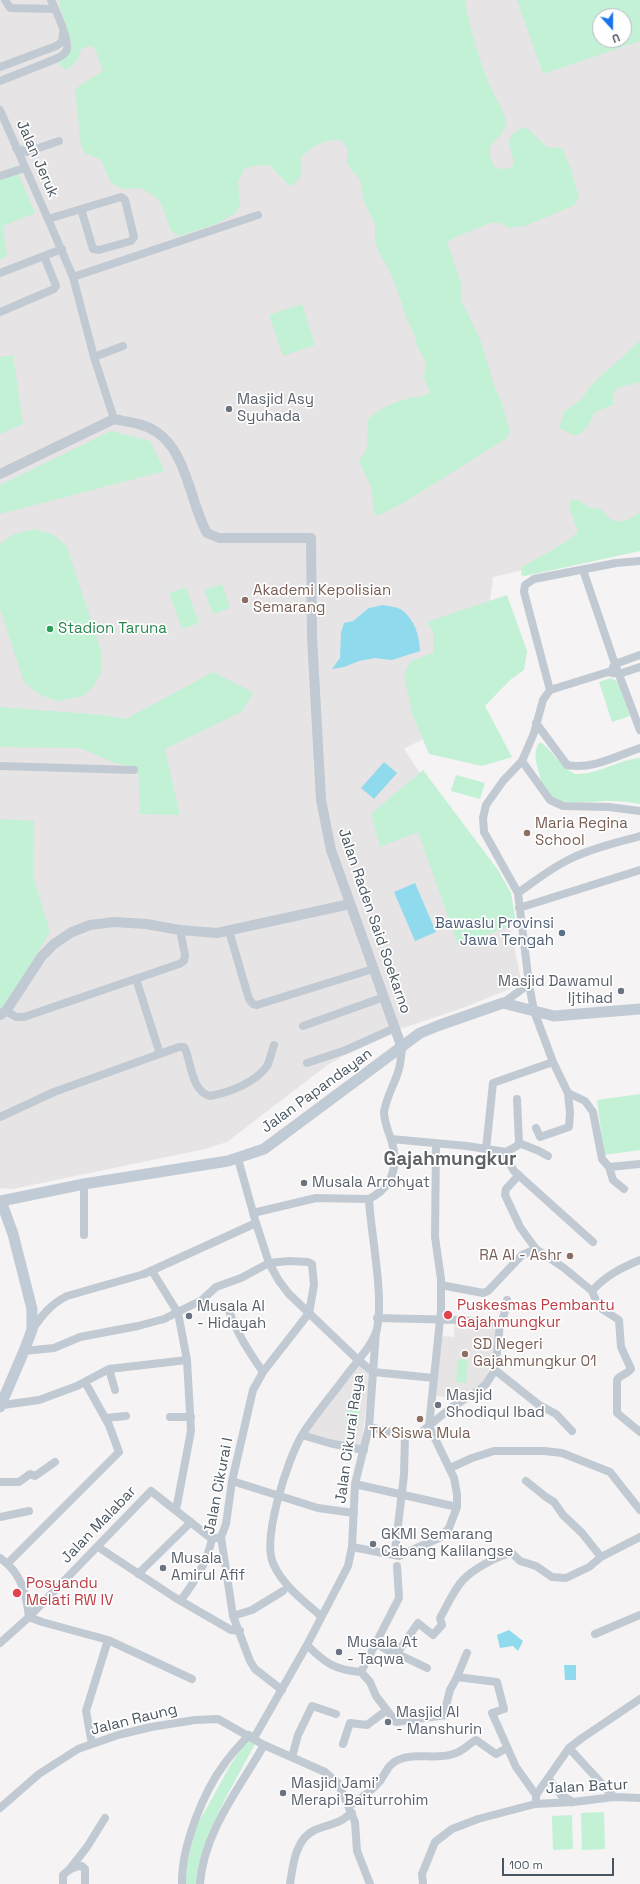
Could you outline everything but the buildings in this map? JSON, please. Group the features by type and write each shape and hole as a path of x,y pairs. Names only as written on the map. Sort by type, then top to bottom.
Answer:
{"main road":[{"path":"502,1003 554,1016 640,1009"},
{"name":"Jalan Papandayan","path":"1,1406 32,1330 32,1309 12,1234 0,1201 84,1184 238,1159 264,1149 402,1048 420,1033 502,1003"}],"street":[{"path":"5,0 10,8 55,9"},
{"path":"0,81 65,54 67,49 63,32 51,0"},
{"path":"0,67 56,46 62,42 63,32"},
{"name":"Jalan Jeruk","path":"0,110 62,249 73,278 94,357 114,419"},
{"path":"16,148 27,152 59,141"},
{"path":"0,176 25,168"},
{"path":"48,219 116,198 123,198 133,233 133,239 98,250 93,249 81,209"},
{"path":"73,278 258,215"},
{"path":"0,273 62,249"},
{"path":"0,312 54,289 56,286 55,281 44,256"},
{"path":"94,357 123,346"},
{"path":"0,474 114,419"},
{"name":"Jalan Raden Said Soekarno","path":"114,419 131,421 147,426 163,436 170,444 182,467 204,528 207,533 213,537 311,538 312,637 321,800 329,843 402,1048"},
{"path":"550,690 524,592 525,586 534,579 616,563 640,561"},
{"path":"583,570 615,664 640,730"},
{"path":"608,672 615,664 640,655"},
{"path":"536,1128 540,1137 569,1127 570,1113 568,1093 553,1062 534,1011 529,984 518,893 484,832 483,818 486,805 503,781 522,761 543,700 550,690 608,672 619,674 640,667"},
{"path":"536,723 567,765 578,768 640,748"},
{"path":"522,761 550,800 562,806 609,806 640,811"},
{"path":"0,766 134,770"},
{"path":"518,893 552,869 568,860 588,851 640,836"},
{"path":"520,908 640,870"},
{"path":"180,930 185,955 184,961 180,964 24,1017 16,1017 3,1013 42,956 54,944 72,932 90,925 114,922 146,924 180,930 216,933 350,904"},
{"path":"229,931 252,1004 257,1005 373,969"},
{"path":"136,979 160,1054"},
{"path":"502,1003 529,984"},
{"path":"303,1026 384,996"},
{"path":"307,1063 346,1050 395,1028"},
{"path":"0,1117 54,1092 179,1047 184,1047 197,1086 205,1095 210,1096 227,1092 254,1078 267,1065 274,1045"},
{"path":"253,1213 316,1198 369,1199 379,1193 388,1184 395,1164 394,1152 384,1114 399,1070 402,1048"},
{"path":"486,1149 493,1083 553,1062"},
{"path":"568,1093 589,1104 593,1112 602,1159 610,1166 613,1180 624,1189"},
{"path":"391,1139 506,1152 517,1146 519,1143 518,1099"},
{"path":"352,1547 399,1556 427,1544 445,1534 457,1507 456,1487 450,1468 429,1426 440,1320 441,1285 435,1237 436,1143"},
{"path":"519,1143 540,1151 548,1156"},
{"path":"506,1152 509,1164 520,1176 593,1242"},
{"path":"238,1159 256,1224 269,1263 279,1281 309,1313 358,1360 373,1372 434,1378"},
{"path":"610,1166 640,1164"},
{"path":"520,1176 506,1189 505,1195 520,1227 536,1249 564,1268 592,1291 597,1303 602,1309 619,1320 621,1347 631,1369 627,1374 620,1376 617,1380 617,1413 640,1432"},
{"path":"84,1184 84,1235"},
{"name":"Jalan Cikurai Raya","path":"182,1884 185,1855 200,1806 224,1764 262,1724 307,1645 348,1566 352,1547 355,1484 369,1427 377,1318 377,1285 369,1199"},
{"path":"32,1330 47,1309 57,1301 152,1271 202,1246 256,1224"},
{"path":"441,1285 483,1293 488,1291 522,1255 536,1249"},
{"path":"592,1291 600,1282 614,1272 640,1260"},
{"path":"24,1351 54,1348 80,1337 138,1326 164,1319 202,1300 216,1287 241,1278 269,1263 289,1261 308,1262 312,1264 314,1285 309,1313"},
{"path":"152,1271 178,1313 186,1360 191,1431 176,1510 212,1539"},
{"path":"369,1427 405,1435 420,1433 452,1407 478,1391 491,1378 495,1370 500,1324 504,1315 507,1300"},
{"path":"228,1308 244,1345 263,1372"},
{"name":"Jalan Cikurai I","path":"282,1690 255,1669 250,1661 240,1630 233,1616 221,1537 226,1524 232,1481 253,1390 263,1372 309,1313"},
{"path":"377,1318 500,1324"},
{"name":"Jalan Cikurai Raya","path":"321,1616 297,1596 272,1562 269,1545 271,1528 293,1454 302,1435 358,1360 376,1330"},
{"path":"1,1406 38,1400 84,1382 109,1369 186,1360"},
{"path":"109,1369 115,1390"},
{"path":"495,1370 539,1405 556,1414 572,1431"},
{"path":"8,1563 118,1455 119,1449 105,1418 100,1412 84,1382"},
{"path":"105,1418 126,1416"},
{"path":"170,1417 191,1417"},
{"path":"302,1435 329,1443 364,1450"},
{"path":"395,1550 404,1475 405,1435"},
{"path":"450,1468 472,1458 494,1451 544,1451 562,1453 610,1472 640,1510"},
{"path":"0,1482 19,1482 30,1474 35,1476 55,1462"},
{"path":"232,1481 318,1508 354,1513"},
{"path":"526,1481 554,1502 563,1515 582,1533 601,1557"},
{"path":"355,1484 401,1496 457,1507"},
{"name":"Jalan Malabar","path":"0,1643 29,1617 150,1492 152,1491 176,1510"},
{"path":"0,1517 30,1511"},
{"path":"138,1574 191,1522"},
{"path":"212,1539 221,1537"},
{"path":"396,1653 418,1623 434,1635 442,1625 440,1618 463,1579 490,1561 512,1553 520,1561 536,1566 552,1577 566,1578 589,1568 601,1557 640,1538"},
{"path":"181,1600 199,1575 208,1556 212,1539"},
{"path":"98,1547 138,1574 231,1630 240,1630"},
{"path":"0,1558 8,1563 22,1584 29,1617 108,1640 192,1679"},
{"path":"361,1672 399,1598 398,1566"},
{"path":"233,1616 252,1610 283,1591"},
{"path":"595,1634 640,1615"},
{"path":"92,1744 86,1711 108,1640"},
{"path":"376,1643 390,1652 396,1653 427,1668"},
{"path":"307,1645 321,1659 333,1666 344,1670 361,1672 370,1682 376,1696 396,1722 446,1715 446,1706 450,1690 467,1653"},
{"path":"457,1677 498,1683 504,1709 492,1713 516,1767 536,1800"},
{"name":"Jalan Batur","path":"536,1800 548,1778 569,1748 640,1699"},
{"path":"292,1757 298,1735 312,1706 336,1714"},
{"path":"343,1744 350,1723 367,1725 387,1710"},
{"name":"Jalan Raung","path":"0,1808 40,1774 78,1749 118,1735 195,1720 218,1718 264,1745 326,1772 338,1783 355,1822 357,1851 370,1884"},
{"path":"290,1884 296,1854 305,1836 317,1829 341,1821 350,1809 380,1780 391,1764 406,1757 452,1755 462,1751 476,1740 496,1754 507,1748"},
{"path":"200,1884 201,1866 219,1819 264,1745"},
{"path":"569,1748 614,1797"},
{"path":"548,1778 561,1795 573,1802"},
{"name":"Jalan Batur","path":"423,1884 422,1874 427,1858 435,1842 452,1829 536,1800 573,1802 614,1797 640,1798"},
{"path":"69,1870 87,1848 105,1818"},
{"path":"63,1884 63,1874 77,1866 83,1866 86,1884"}],"shaded area":[{"name":"Akademi Kepolisian Semarang","path":"0,0 640,0 640,543 493,577 487,623 427,737 404,749 504,900 522,984 460,1009 391,1032 352,1051 326,1066 227,1142 205,1149 13,1189 0,1188"},
{"name":"SD Negeri Gajahmungkur 01","path":"455,1321 497,1326 493,1360 484,1383 469,1396 457,1398 434,1396 439,1336 454,1337"},
{"path":"357,1361 371,1372 360,1454 303,1439"}],"green space":[{"path":"58,0 465,0 472,33 482,65 490,86 502,109 506,122 505,129 491,146 489,152 496,168 511,168 513,165 513,160 510,139 518,129 527,128 547,147 562,148 571,169 579,198 573,206 525,226 509,228 500,223 493,222 453,238 447,242 462,286 461,300 480,339 496,391 501,400 510,432 507,438 405,502 379,515 376,515 374,512 371,487 359,461 365,452 367,445 368,420 389,405 430,393 424,377 426,363 417,346 415,336 407,319 393,278 377,248 375,224 364,201 360,180 347,164 347,148 341,140 335,140 324,142 310,149 301,157 300,177 290,186 269,165 252,166 243,170 238,183 240,204 237,212 219,223 179,236 171,231 162,205 157,198 141,188 123,189 111,183 101,160 85,153 81,146 75,90 80,85 103,71 95,48 89,46 81,49 76,61 66,70 60,66 60,61 69,54 72,45"},
{"path":"517,0 640,0 640,41 632,44 632,8 592,8 592,48 619,48 543,74"},
{"path":"15,166 35,213 3,226 7,256 0,260 0,172"},
{"path":"302,304 315,345 283,356 269,315"},
{"path":"640,341 640,382 617,388 613,393 613,405 595,412 589,424 581,434 573,435 559,428 564,412 583,398 589,388 601,376"},
{"path":"13,355 23,424 0,434 0,357"},
{"path":"111,431 150,441 165,471 0,514 0,485"},
{"path":"571,500 578,500 590,508 601,509 611,519 619,522 629,519 640,512 640,551 525,576 521,575 522,567 566,542 578,532 569,507"},
{"name":"Stadion Taruna","path":"34,529 54,535 67,547 102,653 102,672 92,688 83,696 58,701 40,695 24,682 0,609 0,545 11,536 20,532"},
{"path":"222,584 230,608 213,614 204,590"},
{"path":"186,587 199,623 182,629 169,593"},
{"path":"507,595 527,651 524,670 510,680 485,706 512,757 482,766 429,754 412,713 404,674 411,661 433,653 433,632 427,622"},
{"path":"213,672 254,693 241,712 165,749 180,815 140,814 138,768 115,763 80,748 0,747 0,707 103,715 126,719"},
{"path":"611,678 618,682 630,716 612,722 599,682"},
{"path":"539,743 542,743 565,768 575,774 583,774 624,761 640,758 640,804 618,801 563,802 551,798 547,793 541,779 537,765 536,750"},
{"path":"423,770 498,870 511,893 516,924 458,945 418,832 380,847 371,814"},
{"path":"456,775 485,783 480,799 451,791"},
{"path":"0,819 34,821 33,876 50,932 4,1009 0,1011"},
{"path":"640,1094 640,1150 604,1155 597,1100"},
{"path":"458,1359 468,1360 466,1383 456,1382"},
{"path":"348,1406 360,1408 358,1429 346,1427"},
{"path":"247,1740 255,1744 211,1829 200,1865 197,1884 184,1884 195,1829 231,1764"},
{"path":"604,1812 605,1849 582,1850 581,1813"},
{"path":"572,1815 573,1849 553,1850 552,1816"}],"water":[{"path":"383,605 400,609 410,618 416,628 420,651 392,660 375,658 332,669 340,658 341,633 344,623 353,621 369,608"},
{"path":"384,762 397,773 374,799 361,788"},
{"path":"415,883 436,932 415,941 394,892"},
{"path":"509,1630 523,1641 518,1651 513,1646 500,1648 497,1635"},
{"path":"564,1665 576,1665 576,1680 565,1680"}],"place":[{"name":"Masjid Asy Syuhada","path":"229,409"},
{"name":"Akademi Kepolisian Semarang","path":"245,600"},
{"name":"Stadion Taruna","path":"50,629"},
{"name":"Maria Regina School","path":"527,833"},
{"name":"Bawaslu Provinsi Jawa Tengah","path":"562,933"},
{"name":"Masjid Dawamul Ijtihad","path":"621,991"},
{"name":"Musala Arrohyat","path":"304,1183"},
{"name":"RA Al - Ashr","path":"570,1256"},
{"name":"Puskesmas Pembantu Gajahmungkur","path":"448,1315"},
{"name":"Musala Al - Hidayah","path":"189,1316"},
{"name":"SD Negeri Gajahmungkur 01","path":"465,1354"},
{"name":"Masjid Shodiqul Ibad","path":"438,1405"},
{"name":"TK Siswa Mula","path":"420,1419"},
{"name":"GKMI Semarang Cabang Kalilangse","path":"373,1544"},
{"name":"Musala Amirul Afif","path":"163,1568"},
{"name":"Posyandu Melati RW IV","path":"17,1593"},
{"name":"Musala At - Taqwa","path":"339,1652"},
{"name":"Masjid Al - Manshurin","path":"388,1722"},
{"name":"Masjid Jami' Merapi Baiturrohim","path":"283,1793"}],"district":[{"name":"Gajahmungkur","path":"450,1160"}]}
